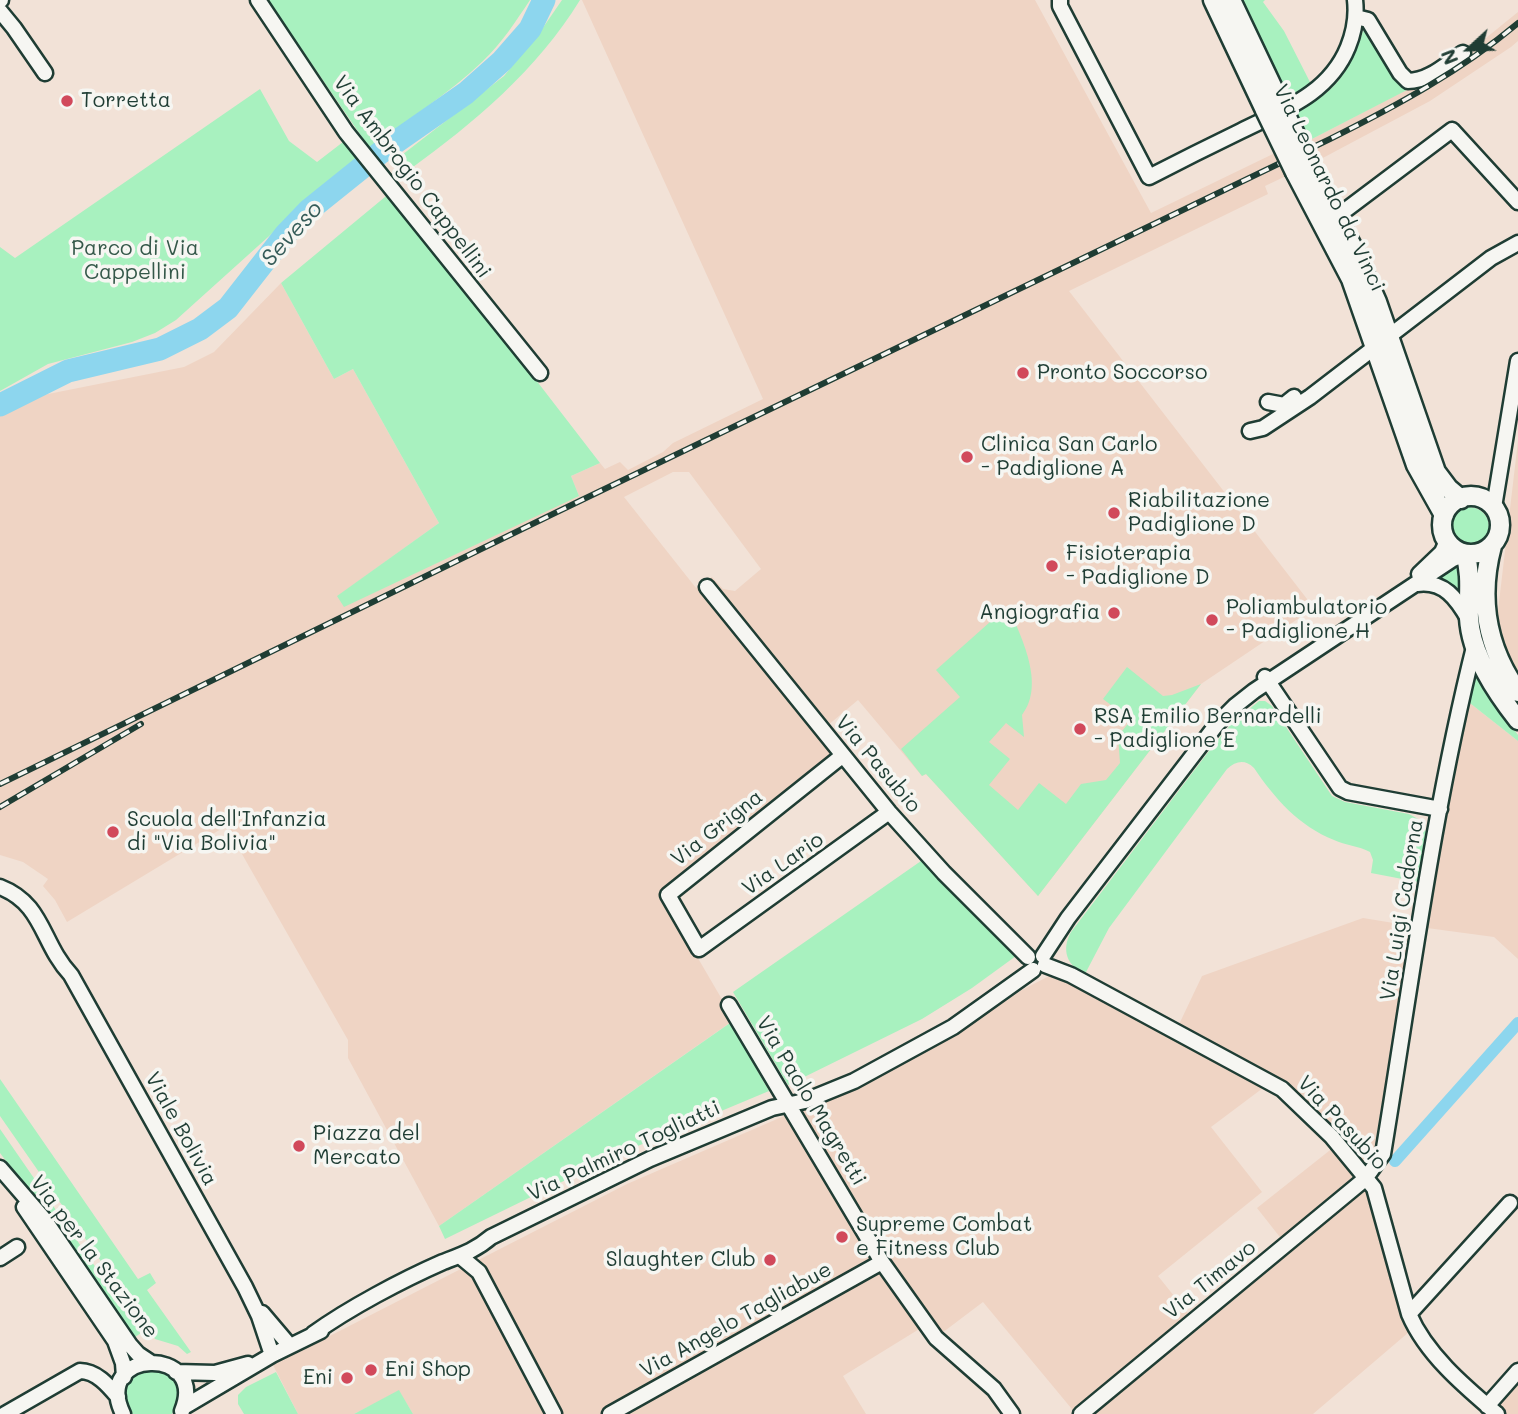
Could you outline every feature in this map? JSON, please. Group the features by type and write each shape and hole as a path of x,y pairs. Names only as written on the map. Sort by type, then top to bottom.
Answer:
{"main road":[{"name":"Via Leonardo da Vinci","path":"1213,0 1268,111 1303,168 1359,297 1383,341 1436,472 1461,499"},
{"name":"Via Leonardo da Vinci","path":"1231,0 1268,111"},
{"name":"Via Leonardo da Vinci","path":"1383,341 1416,466 1444,515"},
{"path":"1492,546 1476,554 1465,554 1453,548 1443,531 1444,515 1451,505 1471,496 1481,498 1494,507 1500,524 1488,559 1486,625 1503,667 1518,692"},
{"path":"1465,554 1471,583 1469,620 1475,643 1488,676 1518,720"}],"street":[{"name":"Via Ambrogio Cappellini","path":"258,0 346,132 540,373"},
{"name":"Via Leonardo da Vinci","path":"1060,0 1060,6 1149,177 1268,111"},
{"path":"1268,111 1311,95 1328,81 1347,49 1356,17 1355,0"},
{"path":"0,11 44,73"},
{"path":"1356,17 1368,20 1400,73 1408,81 1418,81 1426,77 1463,53"},
{"path":"1348,209 1451,130 1518,202"},
{"path":"1250,431 1263,428 1360,360 1491,258 1518,243"},
{"path":"1268,402 1284,405 1347,358 1360,360"},
{"path":"1494,507 1518,361"},
{"path":"1036,961 1217,724 1266,679 1421,572 1442,552 1447,541"},
{"path":"1266,679 1453,559 1465,554"},
{"path":"1415,585 1431,584 1449,592 1469,620"},
{"name":"Via Pasubio","path":"707,586 890,812 944,873 1036,961 1071,975 1282,1089 1332,1137 1374,1188 1409,1314 1418,1332 1436,1356 1492,1410"},
{"name":"Via Luigi Cadorna","path":"1366,1179 1383,1154 1440,809 1462,694 1475,643"},
{"path":"1266,679 1340,788 1348,792 1440,809"},
{"name":"Via Grigna","path":"699,949 668,895 842,756"},
{"name":"Via Lario","path":"699,949 890,812"},
{"name":"Viale Bolivia","path":"0,887 27,902 57,959 71,975 254,1304 272,1355"},
{"name":"Via Palmiro Togliatti","path":"183,1410 272,1355 444,1262 495,1243 653,1165 776,1114 803,1095 884,1059 949,1022 1036,961"},
{"name":"Via Paolo Magretti","path":"729,1005 882,1262 936,1338 994,1389 1012,1414"},
{"name":"Via per la Stazione","path":"3,1172 44,1219 131,1345 150,1362"},
{"name":"Via per la Stazione","path":"3,1172 35,1226 114,1341 123,1363 124,1377"},
{"name":"Via Timavo","path":"1081,1414 1366,1179"},
{"path":"1409,1314 1510,1203"},
{"path":"480,1272 481,1246"},
{"path":"0,1258 17,1247"},
{"path":"461,1257 480,1272 554,1414"},
{"name":"Via Angelo Tagliabue","path":"610,1414 882,1262"},
{"name":"Viale Bolivia","path":"254,1304 290,1346"},
{"name":"Via Palmiro Togliatti","path":"150,1362 163,1364 176,1371 215,1373 272,1355"},
{"path":"123,1414 118,1390 124,1377 137,1365 150,1362"},
{"path":"5,1414 80,1371 94,1374 118,1397"},
{"path":"176,1371 185,1388 183,1410"},
{"path":"1492,1410 1518,1371"}],"shaded area":[{"path":"582,0 1035,0 1151,213 1275,153 1286,176 1265,186 1268,194 1069,291 1314,608 1201,684 1038,896 926,774 922,776 858,700 821,731 839,755 660,893 734,1020 439,1226 348,1058 348,1040 226,826 67,922 55,900 43,886 48,879 23,862 0,855 0,416 38,396 184,367 214,352 281,283 334,379 353,369 439,523 338,596 579,496 571,476 600,463 605,469 620,462 628,470 663,452 673,443 763,399","holes":["673,472 689,472 761,569 735,591 723,589 712,577 696,588 624,497"]},
{"path":"1518,12 1518,41 1511,47 1430,101 1319,160 1310,140 1427,79 1465,55"},
{"path":"1518,441 1518,676 1511,666 1497,619"},
{"path":"1461,696 1518,741 1518,959 1494,937 1427,928"},
{"path":"1363,918 1412,926 1374,1149 1366,1170 1416,1317 1409,1332 1313,1414 1076,1414 983,1302 938,1336 929,1323 843,1376 866,1414 413,1414 399,1391 354,1414 298,1414 273,1365 627,1184 858,1084 954,1034 1022,990 1055,973 1173,1037 1202,976","holes":["1267,1085 1328,1138 1334,1147 1257,1208 1283,1241 1191,1317 1158,1276 1262,1192 1211,1127"]},
{"path":"1518,1381 1518,1414 1506,1414 1500,1409 1500,1402"}],"green space":[{"path":"268,0 530,0 503,39 483,61 370,149"},
{"path":"562,0 580,0 524,72 480,114 409,170 398,158 504,76"},
{"path":"1242,0 1265,0 1263,2 1284,31 1312,86 1289,98"},
{"path":"1363,31 1370,32 1407,90 1310,140 1296,112 1321,97 1339,80 1353,58"},
{"name":"Parco di Via Cappellini","path":"260,89 289,141 317,162 343,142 358,160 176,320 155,333 132,342 48,364 0,391 0,247 15,258"},
{"path":"391,192 600,463 571,476 579,496 344,607 337,596 439,523 353,369 334,379 281,283"},
{"path":"1469,507 1477,508 1483,513 1488,519 1488,535 1483,541 1477,546 1469,547 1461,546 1455,541 1450,535 1449,527 1450,519 1455,513 1461,508"},
{"path":"1458,560 1462,570 1463,602 1428,580"},
{"path":"1008,606 1029,660 1032,689 1029,703 1022,715 1024,737 1006,723 989,742 1010,759 989,785 1018,810 1039,783 1066,804 1081,784 1106,780 1120,763 1118,736 1131,720 1103,699 1127,667 1163,696 1201,684 1038,896 926,774 922,776 901,749 960,697 936,670"},
{"path":"1477,667 1501,712 1518,735 1518,741 1466,700 1473,668"},
{"path":"1259,701 1265,701 1272,706 1332,796 1345,802 1409,814 1418,819 1427,833 1418,882 1371,873 1373,860 1370,852 1334,840 1310,827 1279,801 1254,768 1244,762 1237,763 1227,769 1109,928 1085,974 1079,971 1070,962 1066,951 1071,932 1212,747 1231,724"},
{"path":"921,861 1016,956 922,1019 788,1085 733,992"},
{"path":"730,1023 769,1091 621,1153 445,1239 439,1226"},
{"path":"0,1079 138,1279 150,1273 156,1283 147,1290 191,1352 187,1354 178,1346 155,1339 0,1116"},
{"path":"0,1129 141,1333 132,1339 53,1223 0,1153"},
{"path":"154,1367 168,1375 177,1385 177,1406 172,1414 130,1414 124,1397 127,1380 136,1371"},
{"path":"276,1372 298,1414 244,1414 238,1404 238,1395 246,1387"},
{"path":"399,1390 413,1414 354,1414"}],"waterway":[{"name":"Seveso","path":"0,405 68,371 160,349 200,329 228,308 285,235 309,210 380,153 466,93 502,61 530,29 544,0"},
{"path":"1395,1161 1518,1023"}],"railway":[{"path":"0,784 1330,139 1427,87 1474,57 1518,23"},
{"path":"0,807 141,724"}],"place":[{"name":"Torretta","path":"67,101"},
{"name":"Pronto Soccorso","path":"1023,373"},
{"name":"Clinica San Carlo - Padiglione A","path":"967,457"},
{"name":"Riabilitazione Padiglione D","path":"1114,513"},
{"name":"Fisioterapia - Padiglione D","path":"1052,566"},
{"name":"Angiografia","path":"1114,613"},
{"name":"Poliambulatorio - Padiglione H","path":"1212,620"},
{"name":"RSA Emilio Bernardelli - Padiglione E","path":"1080,729"},
{"name":"Scuola dell'Infanzia di \"Via Bolivia\"","path":"113,832"},
{"name":"Piazza del Mercato","path":"299,1146"},
{"name":"Supreme Combat e Fitness Club","path":"842,1237"},
{"name":"Slaughter Club","path":"770,1260"},
{"name":"Eni Shop","path":"371,1370"},
{"name":"Eni","path":"347,1378"}]}
